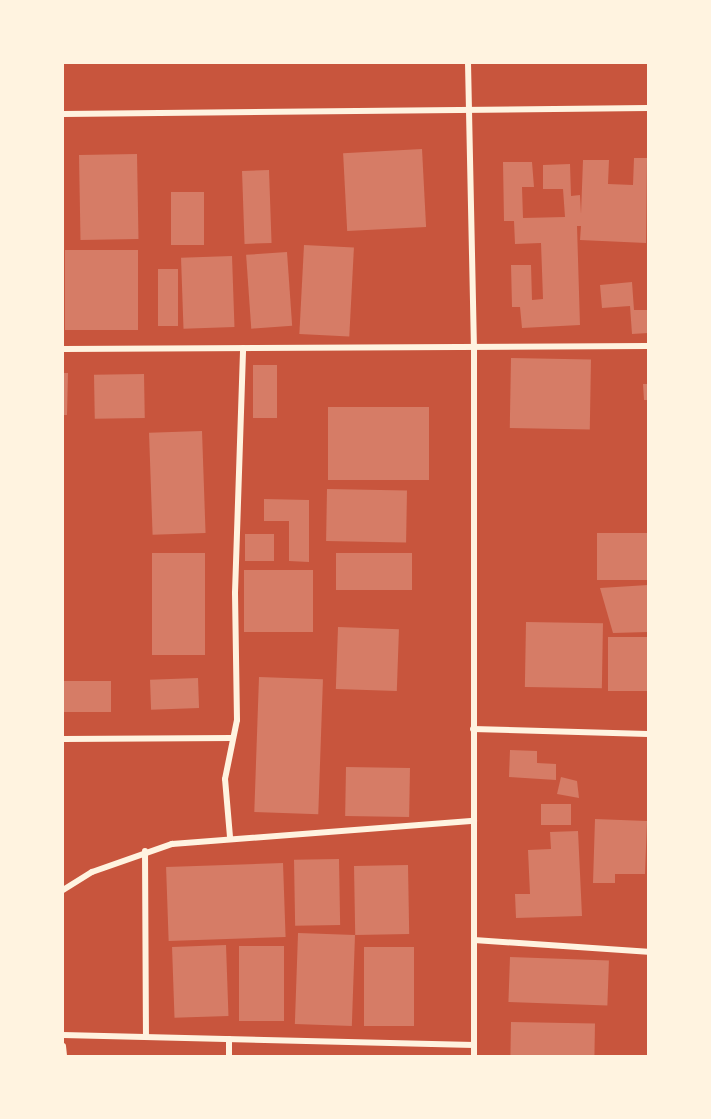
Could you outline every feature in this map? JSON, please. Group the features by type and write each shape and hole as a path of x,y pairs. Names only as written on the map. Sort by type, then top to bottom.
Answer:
{"street":[{"path":"468,63 474,346 474,1056"},
{"path":"63,114 469,112 648,108"},
{"path":"63,349 648,346"},
{"path":"230,837 225,779 237,720 235,592 243,348"},
{"path":"473,729 648,734"},
{"path":"63,739 232,738"},
{"path":"63,890 92,872 145,851 230,837 474,821"},
{"path":"145,851 146,1037"},
{"path":"474,940 648,952"},
{"path":"63,1035 474,1045"},
{"path":"229,1039 229,1056"},
{"path":"63,1046 64,1056"}],"building":[{"path":"422,149 426,227 347,231 343,153"},
{"path":"137,154 138,239 80,240 79,155"},
{"path":"634,158 647,158 646,243 580,240 581,226 577,226 580,325 522,328 520,307 512,307 511,265 531,265 532,300 543,299 541,243 515,244 514,221 504,221 503,162 532,162 534,187 522,187 523,218 565,217 563,189 543,189 543,165 570,164 571,196 580,195 581,214 583,160 609,160 608,184 633,185"},
{"path":"269,170 272,243 245,244 242,171"},
{"path":"171,192 204,192 204,245 171,245"},
{"path":"304,245 354,248 349,336 299,334"},
{"path":"65,250 138,250 138,330 65,330"},
{"path":"287,252 292,326 251,329 246,255"},
{"path":"232,256 234,327 184,329 181,258"},
{"path":"158,269 178,269 178,326 158,326"},
{"path":"632,282 634,310 648,310 648,333 632,334 630,306 602,308 600,285"},
{"path":"511,358 591,359 590,429 510,428"},
{"path":"253,365 277,365 277,418 253,418"},
{"path":"63,373 68,373 67,415 63,415"},
{"path":"144,374 145,418 95,419 94,375"},
{"path":"643,384 648,384 648,400 644,400"},
{"path":"328,407 429,407 429,480 328,480"},
{"path":"202,431 206,533 153,535 149,433"},
{"path":"327,489 407,490 406,542 326,541"},
{"path":"264,499 309,500 309,562 289,561 289,521 264,521"},
{"path":"597,533 648,533 648,580 597,580"},
{"path":"245,534 274,534 274,561 245,561"},
{"path":"152,553 205,553 205,655 152,655"},
{"path":"336,553 412,553 412,590 336,590"},
{"path":"244,570 313,570 313,632 244,632"},
{"path":"648,585 648,632 613,633 600,588"},
{"path":"526,622 603,623 602,688 525,687"},
{"path":"338,627 399,629 397,691 336,689"},
{"path":"608,637 648,637 648,691 608,691"},
{"path":"259,677 323,679 318,814 254,812"},
{"path":"198,678 199,708 151,710 150,680"},
{"path":"63,681 111,681 111,712 63,712"},
{"path":"510,750 537,751 537,763 556,764 556,780 509,777"},
{"path":"346,767 410,768 409,817 345,816"},
{"path":"561,777 577,781 579,798 557,794"},
{"path":"541,804 571,804 571,825 541,825"},
{"path":"595,819 647,821 645,874 615,874 615,883 593,883"},
{"path":"578,831 582,916 516,918 515,894 530,894 528,850 551,849 550,832"},
{"path":"339,859 340,925 295,926 294,860"},
{"path":"283,863 286,937 169,941 166,867"},
{"path":"408,865 409,934 355,935 354,866"},
{"path":"298,933 355,935 352,1026 295,1024"},
{"path":"226,945 228,1016 175,1018 172,947"},
{"path":"239,946 284,946 284,1021 239,1021"},
{"path":"364,947 414,947 414,1026 364,1026"},
{"path":"510,957 609,960 607,1005 508,1002"},
{"path":"511,1022 595,1023 594,1056 510,1056"}]}
